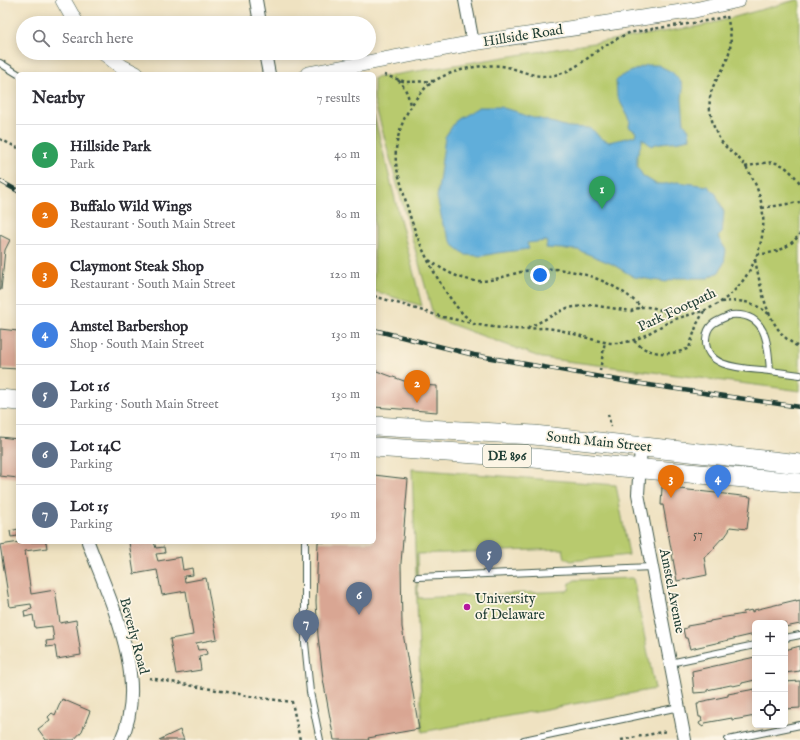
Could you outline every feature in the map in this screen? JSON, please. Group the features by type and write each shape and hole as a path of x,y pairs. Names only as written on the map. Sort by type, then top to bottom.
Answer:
{"main road":[{"path":"0,399 16,401"},
{"name":"South Main Street","path":"376,426 534,435 800,464"},
{"name":"South Main Street","path":"376,447 534,458 800,483"}],"street":[{"path":"63,0 72,16"},
{"path":"256,0 259,16"},
{"path":"465,0 473,43"},
{"name":"Hillside Road","path":"319,72 473,43 738,0"},
{"path":"113,60 131,72"},
{"path":"266,60 269,72"},
{"name":"Amstel Avenue","path":"641,447 638,494 685,740"},
{"name":"Beverly Road","path":"89,544 115,614 131,672 132,696 130,714 121,740"}],"lane":[{"path":"0,63 16,73"},
{"path":"770,372 766,337 756,322 749,317 730,315 711,324 707,330 706,346 710,354 717,361 725,365 770,372 800,374"},
{"path":"305,544 304,643 310,692 320,740"},
{"path":"418,577 652,566"},
{"path":"788,637 800,635"},
{"path":"670,663 752,646"},
{"path":"524,740 679,707"},
{"path":"728,740 800,725"}],"path":[{"name":"Park Footpath","path":"634,341 673,320 704,311 730,295 751,269 760,248 763,228 760,197 742,162 724,146 712,122 710,109 709,99 712,87 729,55 732,36 727,16"},
{"path":"378,73 398,80 434,82 463,70 482,66 505,66 534,75 547,76 574,69 597,50 628,34"},
{"path":"398,80 404,85 410,107"},
{"path":"434,82 410,107 404,119 399,133 396,165 413,225 428,260 447,294 460,311 473,324"},
{"path":"0,139 16,147"},
{"path":"745,167 765,162 779,163 789,169 800,183"},
{"path":"762,208 800,202"},
{"path":"757,254 773,253 783,249 792,243 800,234"},
{"path":"755,259 762,296 770,315 780,333 796,346 800,347"},
{"path":"428,260 445,271 461,277 476,280 490,280 531,270 547,269 575,272 601,280 618,288 641,307"},
{"path":"376,297 443,317 473,324 510,329 545,328 569,332 605,342 634,341 647,350 662,353 674,353 688,348 697,324 704,311"},
{"path":"526,329 567,308 591,305 631,311 641,307 653,307 660,310 673,320"},
{"path":"600,371 605,342"},
{"path":"608,414 613,433"},
{"path":"149,678 292,702 300,740"},
{"path":"621,740 667,731"}],"green space":[{"path":"800,0 800,391 542,358 434,318 376,107 376,78 706,25"},
{"path":"376,124 422,306 376,292"},
{"path":"412,469 616,485 629,555 571,561 565,558 563,549 417,554 418,598 566,591 569,590 570,583 575,580 633,578 655,689 422,732"}],"water":[{"path":"646,65 658,65 672,72 681,82 683,89 682,99 684,123 689,130 690,138 651,146 642,138 637,155 637,166 643,176 656,184 677,182 708,186 716,194 724,212 722,233 718,237 726,250 724,263 719,272 708,278 677,278 666,282 634,277 612,264 578,250 546,248 547,241 527,243 529,249 482,256 466,255 453,245 443,225 437,197 445,137 457,119 479,107 500,107 568,127 589,128 600,138 609,142 635,136 636,132 629,127 630,120 617,96 616,81 621,76"}],"building":[{"path":"0,235 10,240 5,250 1,290 0,290"},
{"path":"0,329 16,331 16,369 0,368"},
{"path":"376,371 415,385 437,386 437,412 376,407"},
{"path":"0,437 16,439 16,478 0,476"},
{"path":"376,475 408,479 401,563 402,627 419,729 368,738 369,740 334,740 323,679 316,602 318,544 376,544"},
{"path":"662,487 751,497 747,529 730,527 724,538 723,537 714,547 715,548 704,557 707,575 677,581 663,505 661,505"},
{"path":"16,530 16,536 11,537 10,531"},
{"path":"16,543 16,544 46,544 47,548 25,551 31,594 55,590 60,623 76,620 81,655 57,659 55,646 47,647 46,641 54,640 52,626 35,628 33,615 25,617 24,611 32,609 31,604 10,607 0,545"},
{"path":"129,544 155,544 156,548 164,547 165,553 156,554 158,561 181,557 183,570 192,568 193,575 184,576 185,582 206,578 217,639 196,643 198,650 206,649 207,654 199,656 201,670 176,674 170,639 193,635 186,591 162,595 157,570 134,574"},
{"path":"800,600 800,624 788,626 788,620 752,620 752,635 690,649 683,629 687,628 687,626 744,614 743,612 752,610 752,612 754,610"},
{"path":"800,646 800,671 788,673 788,649"},
{"path":"752,658 752,681 733,686 731,685 707,690 707,692 694,693 692,671"},
{"path":"800,681 800,708 788,709 788,682"},
{"path":"752,690 752,717 732,720 732,718 705,723 703,727 700,725 699,723 702,721 701,717 699,717 697,704 699,704 699,702 728,696 728,694"},
{"path":"62,699 90,711 82,731 74,740 46,740 38,729 50,720 48,717 52,713 55,715"},
{"path":"180,730 184,740 159,740"}],"railway":[{"path":"0,181 16,190"},
{"path":"376,330 474,355 635,383 800,407"}],"place":[{"name":"Hillside Park","path":"602,209"},
{"name":"Buffalo Wild Wings","path":"417,403"},
{"name":"Claymont Steak Shop","path":"671,498"},
{"name":"Amstel Barbershop","path":"718,498"},
{"name":"Lot 16","path":"489,573"},
{"name":"University of Delaware","path":"467,607"},
{"name":"Lot 14C","path":"359,615"},
{"name":"Lot 15","path":"306,643"}]}
